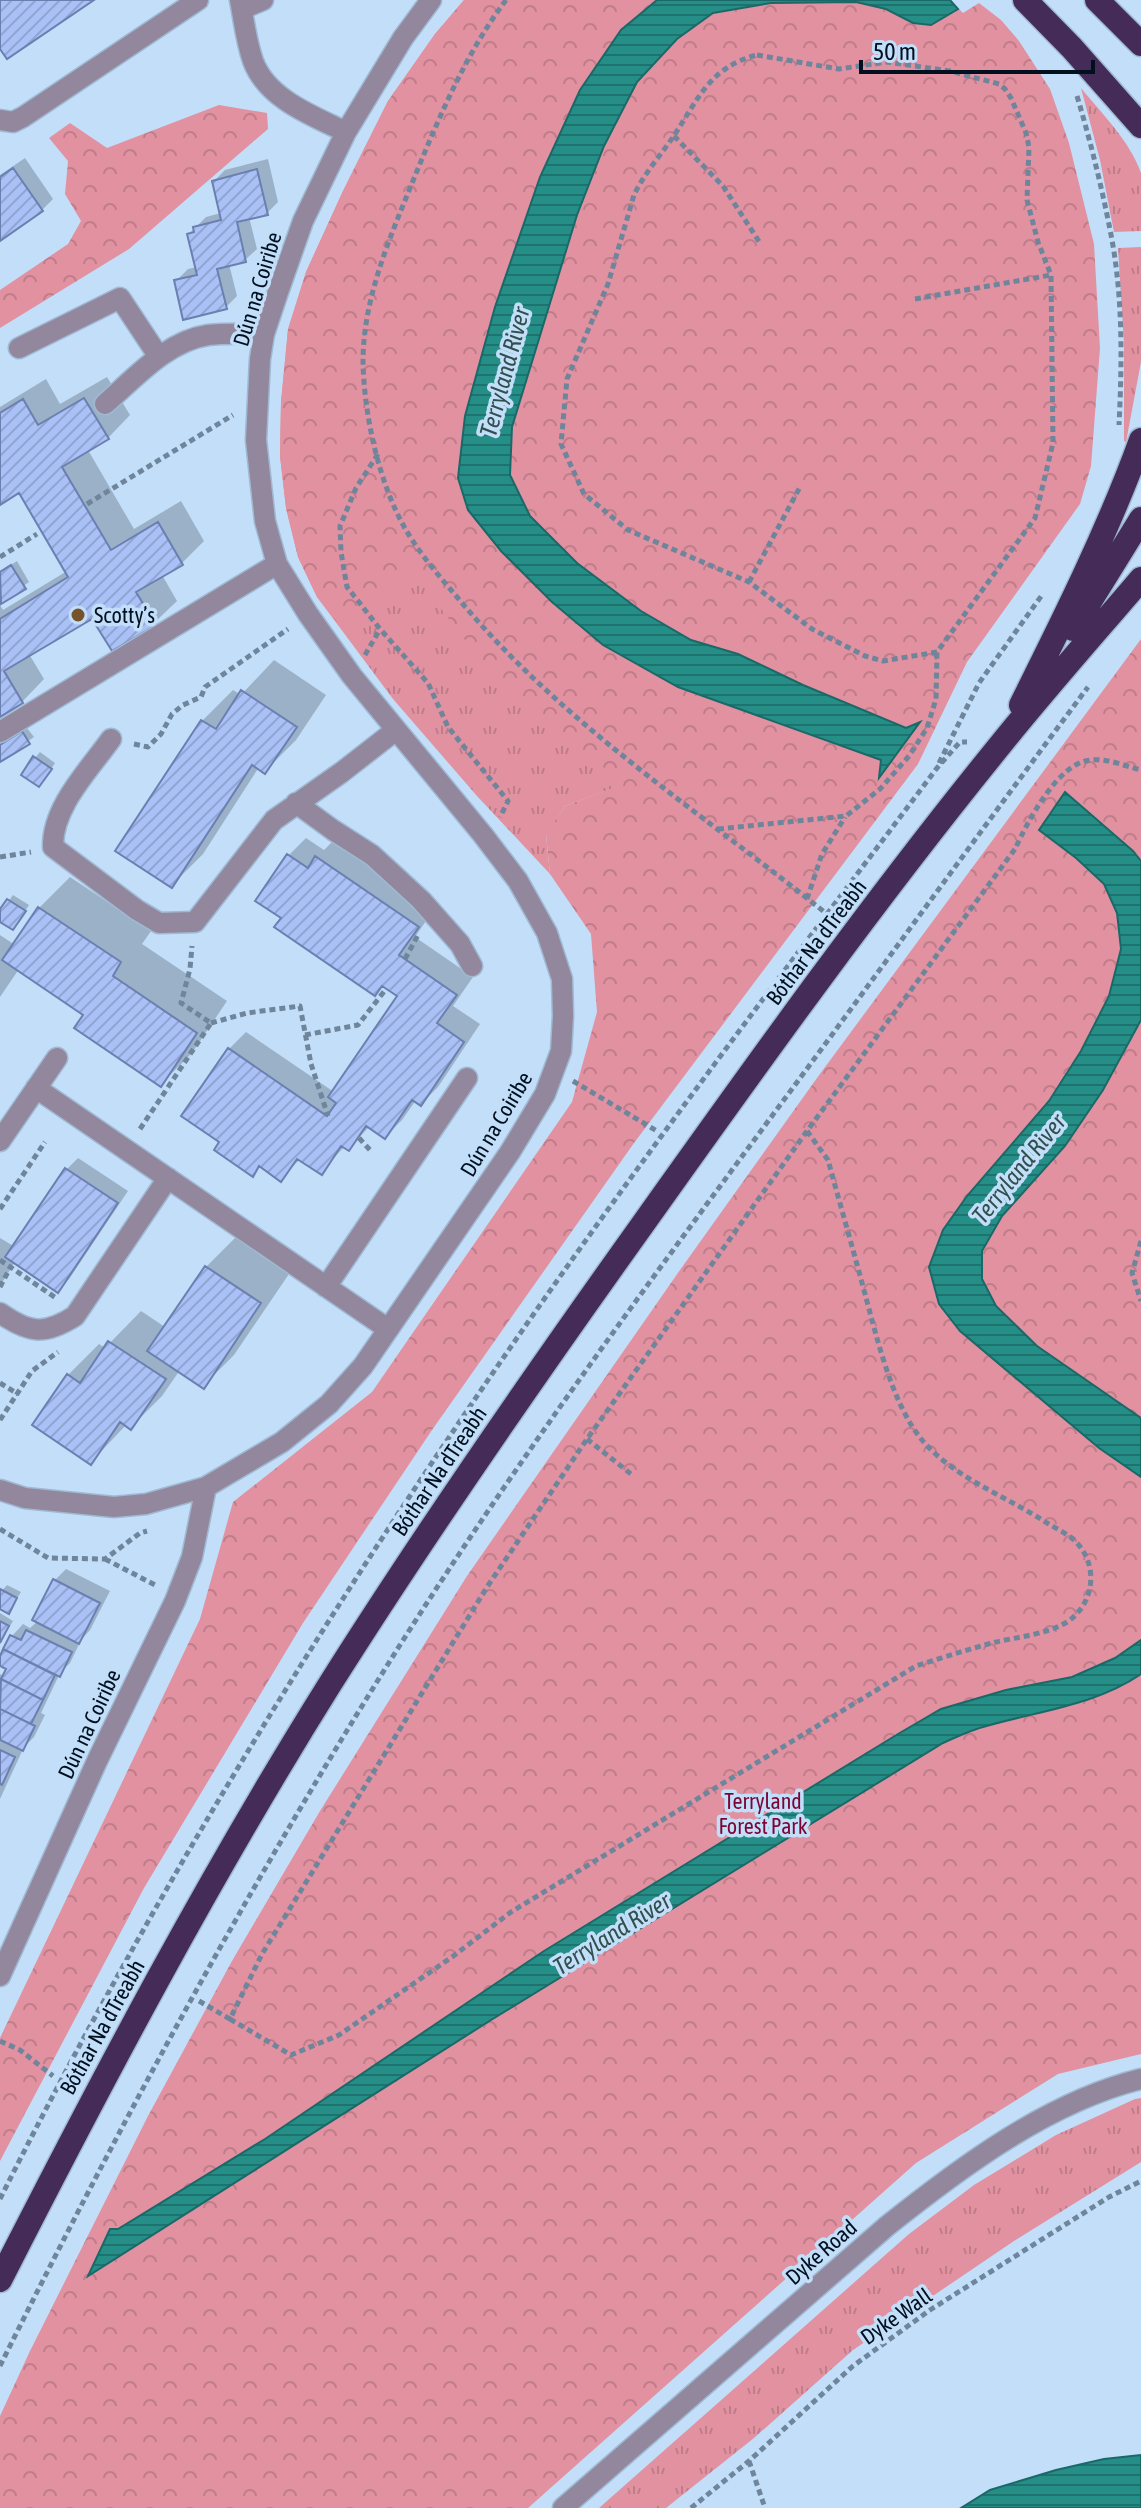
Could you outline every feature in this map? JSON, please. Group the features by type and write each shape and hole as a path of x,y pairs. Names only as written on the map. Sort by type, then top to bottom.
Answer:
{"highway":[{"path":"1025,0 1072,48 1139,126"},
{"path":"1097,0 1141,44"},
{"path":"1002,743 1126,482 1130,436"},
{"name":"Bóthar Na dTreabh","path":"1002,743 1141,519"},
{"name":"Bóthar Na dTreabh","path":"0,2280 90,2103 221,1867 328,1687 424,1539 544,1362 855,931 1002,743 1141,579"}],"street":[{"path":"0,120 13,122 23,117 198,0"},
{"path":"263,0 241,5 244,31 254,65 276,93 307,114 346,132"},
{"name":"Dún na Coiribe","path":"0,1490 25,1498 114,1507 146,1504 206,1487 282,1442 329,1404 363,1366 510,1152 555,1072 561,1051 562,979 547,933 518,881 352,676 308,614 277,564 265,521 256,440 264,334 303,221 346,132 403,38 431,0"},
{"path":"19,348 120,298 159,357"},
{"path":"105,404 159,357 179,345 206,335 264,334"},
{"path":"0,732 277,564"},
{"path":"111,739 63,807 53,832 53,847 159,923 195,922 274,820 396,730"},
{"path":"296,803 382,864 421,900 460,944 472,966"},
{"path":"0,1141 57,1058"},
{"path":"326,1287 467,1078"},
{"path":"36,1088 388,1329"},
{"path":"0,1313 14,1323 36,1330 57,1328 75,1316 168,1178"},
{"name":"Dún na Coiribe","path":"0,1976 177,1593 192,1557 206,1487"},
{"name":"Dyke Road","path":"563,2508 935,2187 1035,2124 1085,2098 1141,2079"}],"path":[{"path":"506,0 467,63 440,117 401,210 368,312 363,361 370,421 383,478 406,531 476,621 535,681 716,829 828,915"},
{"path":"1072,48 1075,91 1112,240 1119,303 1121,377 1130,436"},
{"path":"807,899 822,854 846,816 880,789 909,756 927,728 936,699 937,652 1035,518 1053,443 1051,275 1027,200 1029,147 1026,133 1011,98 999,84 950,71 887,62 839,69 757,55 743,59 724,68 699,94 634,195 608,284 567,379 561,444 584,494 628,530 749,582 812,629 865,656 883,661 937,652"},
{"path":"674,136 723,186 760,243"},
{"path":"915,299 1051,275"},
{"path":"87,504 258,400"},
{"path":"378,454 356,488 340,526 347,587 428,683 448,727 508,801 498,822 483,835"},
{"path":"749,582 800,487"},
{"path":"0,557 37,534"},
{"path":"937,768 979,683 1050,584"},
{"path":"111,739 148,747 161,734 172,714 201,697 205,687 308,614"},
{"path":"0,2366 76,2214 191,1998 261,1874 400,1645 497,1498 647,1283 1096,676"},
{"path":"230,2019 262,1954 479,1600 587,1439 807,1131 1015,849 1026,825 1061,775 1075,764 1089,759 1141,770"},
{"path":"716,829 846,816"},
{"path":"195,922 190,969 181,1003 211,1023"},
{"path":"405,959 425,923"},
{"path":"305,1035 358,1025 386,989"},
{"path":"126,1150 211,1023 247,1013 300,1006 328,1116"},
{"path":"555,1072 657,1131"},
{"path":"199,2001 291,2055 339,2035 511,1912 916,1666 1044,1631 1067,1622 1083,1606 1092,1576 1088,1559 1076,1541 944,1462 921,1438 909,1419 886,1367 828,1160 807,1131"},
{"path":"359,1138 370,1150"},
{"path":"0,1209 45,1142"},
{"path":"1141,1241 1132,1273 1141,1301"},
{"path":"0,1260 57,1299 75,1316"},
{"path":"0,1287 10,1268"},
{"path":"0,1420 32,1371 66,1345"},
{"path":"0,1383 18,1394"},
{"path":"587,1439 631,1474"},
{"path":"0,1529 48,1558 105,1559 153,1585 177,1593"},
{"path":"105,1559 140,1533 152,1530"},
{"path":"0,2041 20,2050 53,2076"},
{"name":"Dyke Wall","path":"691,2508 749,2461 853,2366 930,2310 1109,2197 1141,2181"},
{"path":"749,2461 765,2508"}],"green space":[{"path":"464,0 524,701 625,784 565,806 546,835 550,874 393,699 317,597 298,557 286,508 280,456 288,329 306,272 388,101 435,34"},
{"path":"464,0 950,0 963,13 979,3 1001,20 1019,41 1050,89 1069,143 1094,244 1100,348 1091,466 1080,504 967,662 918,764 634,1143 432,1430 303,1623 144,1888 0,2161 0,2038 200,1619 233,1502 372,1392 572,1102 597,1012 591,934 550,874 546,834 565,806 624,784 524,702 469,645 412,571 342,629 317,597 298,557 286,508 280,456 281,402 288,330 306,272 388,101 435,34"},
{"path":"1081,88 1115,128 1136,161 1141,173 1141,231 1114,232 1100,160"},
{"path":"219,105 267,113 268,129 129,249 0,328 0,290 68,244 81,221 65,194 68,161 49,138 70,123 107,148"},
{"path":"1141,247 1141,362 1126,442 1118,248"},
{"name":"Terryland Forest Park","path":"1141,639 1141,2054 1058,2074 916,2163 528,2508 0,2508 0,2416 148,2116 232,1961 320,1811 467,1576 680,1270 817,1078"},
{"path":"1141,2098 1141,2162 1014,2241 853,2350 754,2438 666,2508 599,2508 909,2234 974,2185 1056,2135"}],"water":[{"name":"Terryland River","path":"657,0 950,0 958,9 931,25 913,23 886,9 856,2 771,3 713,13 677,39 637,82 604,146 577,215 512,427 510,475 530,516 577,563 641,611 691,640 738,654 906,728 920,722 879,778 881,760 678,687 603,645 552,602 501,551 468,510 458,478 465,416 495,307 540,177 580,90 621,30"},
{"name":"Terryland River","path":"1065,792 1141,861 1141,1020 1103,1090 1065,1146 1002,1216 982,1251 982,1279 996,1306 1037,1346 1141,1418 1141,1477 1099,1448 960,1331 939,1304 929,1267 943,1230 967,1196 1049,1101 1081,1051 1109,996 1121,949 1117,913 1104,884 1039,830"},
{"name":"Terryland River","path":"1141,1640 1141,1674 1123,1685 1085,1701 983,1727 943,1743 491,2020 88,2276 110,2229 118,2229 265,2139 544,1951 898,1734 941,1709 1006,1690 1072,1677 1115,1658"},
{"path":"1141,2455 1141,2508 961,2508 990,2490 1056,2470 1104,2459"}],"building":[{"path":"0,0 94,0 7,59 0,49"},
{"path":"13,168 43,211 0,241 0,177"},
{"path":"257,169 268,215 237,222 246,262 217,269 227,309 183,320 174,280 197,275 187,234 194,232 193,227 221,220 212,181"},
{"path":"84,398 109,439 62,467 111,550 158,522 183,565 136,592 156,625 112,651 92,619 4,671 23,703 0,717 0,619 68,577 19,493 0,505 0,413 23,399 38,425"},
{"path":"11,565 26,589 1,604 0,572"},
{"path":"241,690 297,727 265,774 252,765 172,888 115,851 201,720 216,729"},
{"path":"22,731 30,744 0,762 0,745"},
{"path":"33,756 52,769 39,787 21,775"},
{"path":"287,854 308,868 315,856 419,927 399,955 457,995 437,1023 464,1042 421,1106 412,1100 385,1139 366,1126 349,1151 341,1146 322,1175 297,1159 281,1182 259,1166 253,1177 214,1150 219,1142 181,1116 228,1048 327,1116 336,1103 328,1097 397,996 382,986 375,996 274,927 281,918 255,901"},
{"path":"7,899 26,911 13,930 0,922 0,909"},
{"path":"38,907 121,962 113,976 197,1033 161,1087 74,1028 83,1015 2,960"},
{"path":"65,1168 118,1203 58,1293 5,1257"},
{"path":"205,1266 261,1303 204,1389 147,1351"},
{"path":"108,1341 166,1379 131,1430 120,1422 91,1465 32,1425 67,1374 80,1383"},
{"path":"53,1579 100,1603 79,1644 32,1620"},
{"path":"0,1589 17,1598 9,1614 0,1609"},
{"path":"0,1621 9,1626 0,1643"},
{"path":"26,1630 72,1652 60,1677 3,1649 10,1635 21,1640"},
{"path":"3,1649 55,1675 43,1700 1,1679 6,1669 0,1666"},
{"path":"1,1679 43,1700 31,1724 0,1709"},
{"path":"0,1709 35,1726 23,1751 0,1740"},
{"path":"0,1750 15,1757 2,1785 0,1784"}],"place":[{"name":"Scotty’s","path":"78,615"}]}
